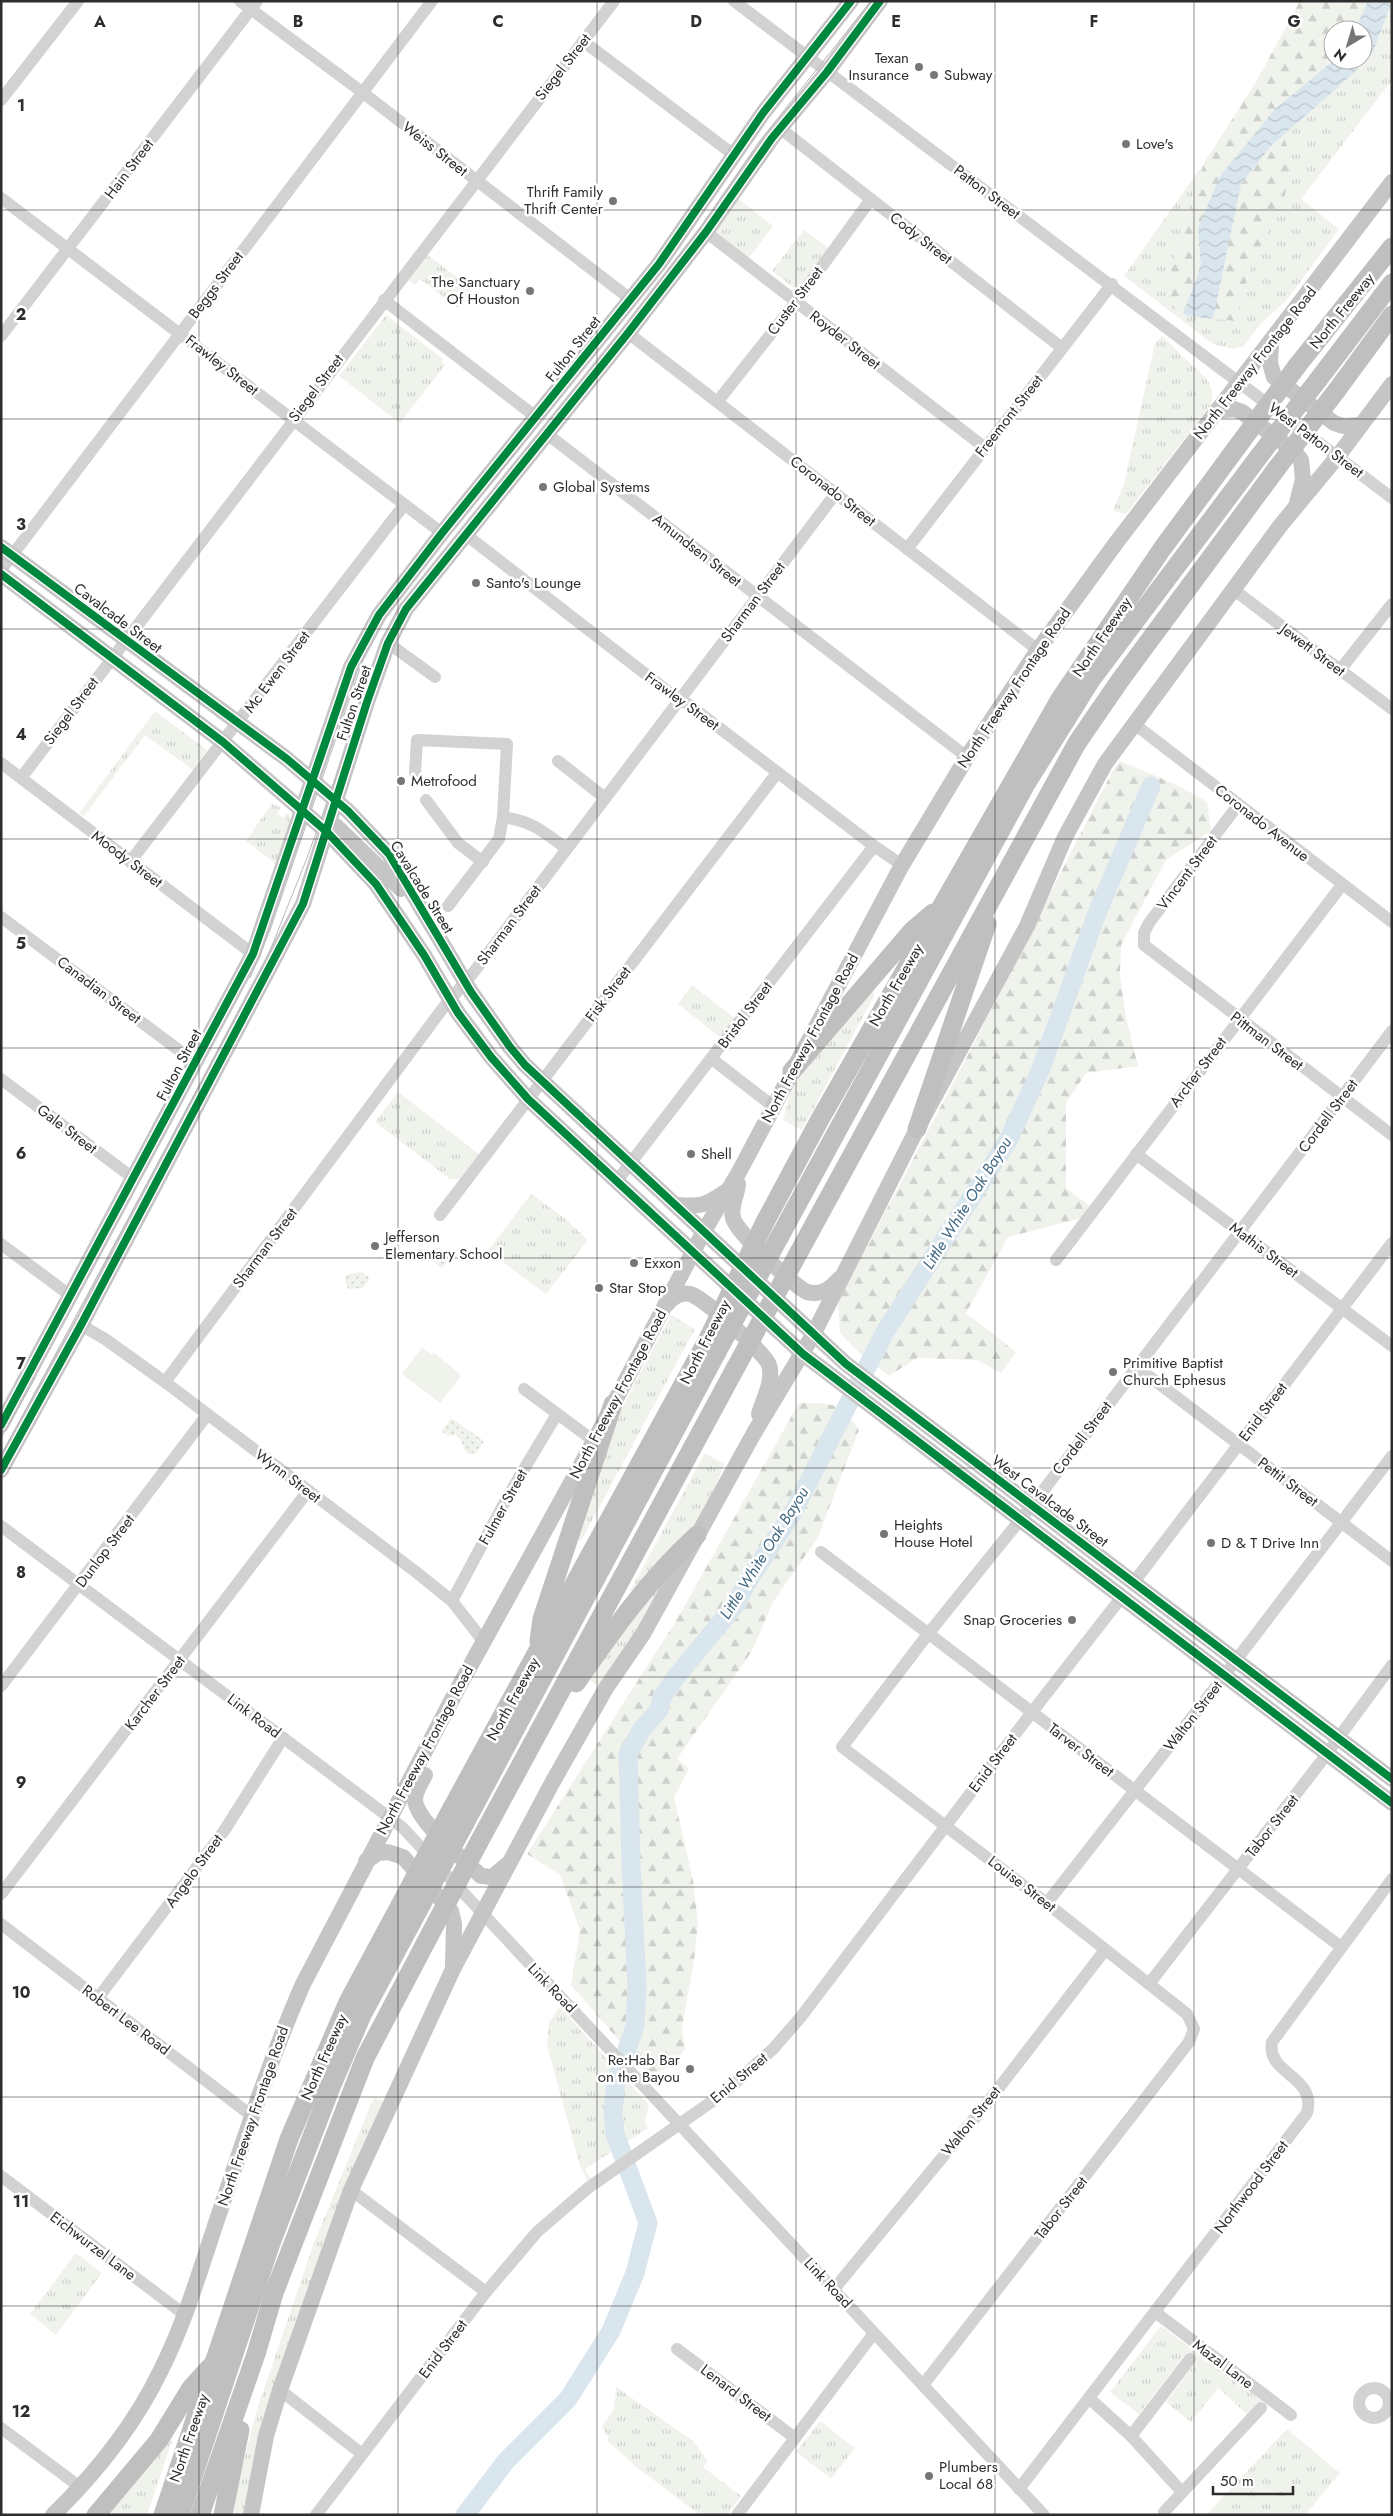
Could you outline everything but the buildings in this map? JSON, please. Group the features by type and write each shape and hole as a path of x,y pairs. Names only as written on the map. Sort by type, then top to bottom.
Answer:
{"highway":[{"name":"North Freeway","path":"163,2515 289,2139 348,2002 465,1823 713,1345 765,1222 819,1121 1060,699 1162,549 1240,442 1297,366 1392,247"},
{"name":"North Freeway","path":"180,2515 271,2243 331,2087 452,1808 713,1345 780,1236 1026,784 1091,680 1392,283"},
{"path":"200,2515 256,2354 274,2293 365,2058 527,1751 1077,743 1121,679 1392,315"},
{"path":"918,1129 1004,875"},
{"path":"792,1071 912,930 941,906"},
{"path":"536,1657 542,1619 613,1404"},
{"path":"527,1751 631,1605 668,1561 697,1535"},
{"path":"222,2515 256,2354"},
{"path":"96,2515 141,2464 159,2440 191,2388 216,2360"}],"main road":[{"name":"Fulton Street","path":"3,1416 71,1296 253,954 303,809 311,778 351,667 379,615 442,533 664,256 734,155 851,1"},
{"name":"Fulton Street","path":"1,1470 81,1325 303,904 388,643 406,609 628,333 880,1"},
{"name":"North Freeway Frontage Road","path":"54,2515 106,2456 146,2397 161,2371 185,2316 281,2034 303,1984 590,1437 613,1404 704,1231 739,1172 902,865 967,757 1038,650 1392,182"},
{"path":"1271,342 1270,363 1274,377 1334,423 1342,426 1361,425"},
{"path":"251,2515 266,2436 280,2390 351,2190 453,1969 552,1783 606,1688 643,1634 754,1433 803,1354 918,1129 1027,926 1082,803 1104,764 1296,507 1338,456 1392,384"},
{"path":"1217,411 1234,409 1242,412 1298,455 1303,468 1296,507"},
{"name":"Cavalcade Street","path":"7,552 238,722 311,778 336,800 389,854 465,982 510,1047 542,1081 704,1231"},
{"path":"1,574 224,742 303,809 312,809 376,884 424,955 449,1000 491,1057 528,1098 616,1182 803,1354 1392,1803"},
{"path":"328,826 386,873 426,917"},
{"path":"739,1172 732,1211 733,1219 740,1232 806,1292 823,1292 832,1287 843,1273"},
{"path":"678,1205 698,1207 704,1205 730,1187"},
{"name":"West Cavalcade Street","path":"704,1231 846,1364 1392,1778"},
{"path":"664,1308 673,1297 680,1294 699,1297 767,1360 770,1379 754,1433"},
{"path":"921,1445 932,1429"},
{"path":"436,1733 442,1744 416,1794 415,1802 421,1815 481,1876 492,1877 511,1861"},
{"path":"366,1861 378,1853 388,1852 403,1857 451,1911 454,1924 453,1969"}],"street":[{"path":"1,100 78,1"},
{"name":"Weiss Street","path":"240,1 254,5 362,92 629,298"},
{"name":"Beggs Street","path":"1,570 7,552 180,333 432,1"},
{"name":"Siegel Street","path":"21,778 292,420 614,1"},
{"name":"Patton Street","path":"734,1 807,58 1112,284 1239,382"},
{"name":"Hain Street","path":"1,336 254,5"},
{"path":"583,41 734,155"},
{"name":"Cody Street","path":"781,129 1062,348"},
{"name":"Frawley Street","path":"1,198 442,533"},
{"name":"Custer Street","path":"718,401 796,302 871,199"},
{"name":"Royder Street","path":"706,232 984,447"},
{"name":"Freemont Street","path":"907,549 984,447 1112,284"},
{"path":"384,300 536,417"},
{"name":"Coronado Street","path":"628,333 1038,650"},
{"name":"West Patton Street","path":"1239,382 1392,498"},
{"name":"Amundsen Street","path":"547,434 967,757"},
{"name":"Sharman Street","path":"165,1382 449,1000 465,982 567,849 836,493"},
{"name":"Mc Ewen Street","path":"130,862 224,742 404,505"},
{"name":"Frawley Street","path":"465,534 678,700 688,704 874,846 902,865"},
{"name":"Jewett Street","path":"1234,590 1392,710"},
{"path":"1340,670 1392,604"},
{"path":"388,643 435,677"},
{"name":"Coronado Avenue","path":"1133,723 1392,922"},
{"path":"415,773 417,740 507,744 503,817 499,839 448,906"},
{"path":"558,761 605,798"},
{"name":"Moody Street","path":"1,763 253,954"},
{"name":"Fisk Street","path":"440,1215 777,772"},
{"path":"426,800 458,843 482,862"},
{"name":"Vincent Street","path":"1144,945 1144,933 1149,923 1238,805"},
{"path":"503,817 520,819 536,826 567,849"},
{"name":"Bristol Street","path":"616,1182 874,846"},
{"name":"Archer Street","path":"1056,1260 1238,1018 1342,885"},
{"name":"Canadian Street","path":"1,917 196,1063"},
{"name":"Pittman Street","path":"1144,945 1392,1135"},
{"name":"Cordell Street","path":"842,1747 928,1634 1021,1520 1392,1031"},
{"path":"712,1059 774,1107"},
{"name":"Gale Street","path":"1,1079 133,1178"},
{"name":"Mathis Street","path":"1136,1154 1392,1346"},
{"name":"Enid Street","path":"1134,1582 1392,1243"},
{"path":"1,1244 71,1296"},
{"name":"Wynn Street","path":"81,1325 106,1339 165,1382 416,1572 452,1601 484,1642"},
{"name":"Pettit Street","path":"1137,1367 1392,1561"},
{"path":"524,1389 590,1437"},
{"name":"Fulmer Street","path":"452,1601 508,1496 557,1414"},
{"name":"Dunlop Street","path":"1,1686 207,1415"},
{"name":"Walton Street","path":"1047,1903 1392,1456"},
{"name":"Karcher Street","path":"1,1894 308,1491"},
{"name":"Link Road","path":"1,1526 402,1827 482,1915 1044,2515"},
{"name":"Tarver Street","path":"821,1552 1342,1947"},
{"name":"Enid Street","path":"316,2515 486,2292 537,2232 561,2210 603,2178 724,2093 773,2049 800,2018 1121,1598"},
{"name":"Tabor Street","path":"1150,1984 1328,1753 1392,1666"},
{"name":"Angelo Street","path":"98,1998 224,1831 284,1738"},
{"name":"Louise Street","path":"842,1747 1150,1984 1187,2014 1194,2029"},
{"name":"Northwood Street","path":"1019,2490 1307,2113 1310,2104 1308,2094 1299,2082 1275,2061 1272,2052 1272,2042 1392,1880"},
{"name":"Robert Lee Road","path":"1,1924 252,2116"},
{"name":"Walton Street","path":"834,2289 988,2102 1105,1950"},
{"name":"Tabor Street","path":"923,2385 1189,2042 1194,2029"},
{"name":"Eichwurzel Lane","path":"1,2176 185,2316"},
{"path":"351,2190 486,2292"},
{"name":"Mazal Lane","path":"1155,2312 1292,2415"},
{"path":"737,2515 874,2333"},
{"name":"Lenard Street","path":"677,2349 795,2438"},
{"path":"1131,2436 1190,2359"},
{"path":"280,2390 362,2454"},
{"path":"1089,2398 1131,2436 1182,2492"},
{"path":"1164,2512 1261,2408"},
{"path":"1,2428 80,2487"}],"green space":[{"path":"1300,1 1368,1 1359,20 1323,20 1323,69 1275,109 1295,171 1250,270 1235,321 1188,316 1169,303 1167,281 1204,163 1256,82"},
{"path":"1368,1 1392,1 1392,80 1301,199 1339,229 1286,301 1262,322 1244,346 1234,349 1213,344 1124,276 1204,163 1167,281 1235,320 1250,270 1275,109 1323,69 1373,70 1373,20 1359,20"},
{"path":"737,198 773,226 748,259 716,232 715,227"},
{"path":"804,230 830,249 798,291 772,271"},
{"path":"426,254 473,289 458,308 420,279 415,285 407,279"},
{"path":"386,315 443,359 441,361 445,365 400,423 339,376"},
{"path":"1162,336 1206,378 1212,390 1211,405 1126,514 1113,511 1124,484 1155,343"},
{"path":"155,711 207,750 193,770 145,735 84,816 79,813"},
{"path":"1120,761 1177,785 1207,802 1211,831 1166,860 1121,945 1120,975 1126,1018 1138,1066 1086,1073 1066,1103 1066,1188 1090,1206 1081,1218 1008,1237 966,1313 1016,1352 1001,1373 977,1360 917,1358 889,1376 855,1349 840,1333 838,1302 970,1051 1112,772"},
{"path":"272,803 281,808 277,813 283,818 288,812 291,821 276,864 246,841"},
{"path":"692,985 736,1019 721,1038 678,1004"},
{"path":"872,992 875,993 873,998 802,1130 783,1120 792,1090 809,1063"},
{"path":"398,1092 479,1154 459,1179 450,1179 375,1122"},
{"path":"531,1194 563,1217 588,1240 546,1294 488,1251"},
{"path":"439,1248 454,1257 441,1268 428,1257 433,1249"},
{"path":"360,1272 368,1276 369,1281 362,1288 348,1289 345,1281 346,1275"},
{"path":"671,1315 695,1329 581,1541 576,1539 621,1410"},
{"path":"422,1347 432,1355 434,1353 459,1373 460,1377 440,1403 402,1374"},
{"path":"799,1403 819,1403 834,1406 846,1414 859,1430 817,1539 773,1602 752,1651 677,1759 689,1769 674,1797 693,1880 698,1924 694,1960 682,2027 685,2049 670,2067 649,2075 571,1985 580,1930 560,1875 527,1854 676,1621"},
{"path":"451,1418 484,1441 476,1453 469,1454 464,1450 461,1440 456,1435 449,1436 443,1433 442,1430"},
{"path":"705,1453 724,1464 709,1504 688,1537 628,1599 631,1589"},
{"path":"671,1568 644,1621 599,1686 590,1681 591,1676"},
{"path":"560,2007 649,2105 645,2122 648,2128 585,2169 592,2180 588,2182 580,2166 547,2045 549,2022"},
{"path":"374,2097 383,2101 357,2161 244,2515 234,2515 237,2487 256,2412 314,2243"},
{"path":"76,2253 102,2273 56,2335 30,2314"},
{"path":"1161,2326 1262,2401 1248,2415 1218,2388 1191,2422 1166,2402 1197,2361 1187,2352 1139,2414 1110,2392"},
{"path":"616,2387 693,2441 708,2461 703,2467 741,2496 727,2515 700,2515 639,2469 608,2442 608,2437 602,2427 614,2409"},
{"path":"820,2421 855,2448 831,2479 796,2452"},
{"path":"1287,2429 1340,2473 1305,2515 1206,2515"},
{"path":"168,2440 172,2441 147,2515 107,2515"}],"water":[{"path":"1368,1 1392,1 1373,52 1373,20 1359,20"},
{"path":"1323,69 1357,70 1271,146 1241,184 1213,319 1188,316 1183,313 1201,268 1198,228 1220,176 1275,109"}],"waterway":[{"name":"Little White Oak Bayou","path":"465,2515 506,2461 568,2399 611,2331 635,2273 648,2223 615,2134 613,2113 616,2081 635,2026 637,1987 628,1754 642,1729 659,1710 662,1697 676,1677 736,1604 746,1584 792,1514 885,1332 1009,1139 1040,1071 1097,913 1151,786"}],"tram line":[{"path":"1,1456 265,963 307,858 386,637 398,612 642,306 700,228 759,142 871,1"},
{"path":"616,326 652,281"},
{"path":"485,490 520,447"},
{"path":"250,978 270,930 365,654 378,625 409,586"},
{"path":"1,1438 35,1378"}],"cycle path":[{"path":"1,1425 253,954 351,667 379,615 442,533 659,264 763,113 851,1"},
{"path":"1,1470 81,1325 303,904 367,702 388,643 406,609 628,333 706,232 772,138 827,72 880,1"},
{"path":"1,547 287,759 348,811 389,854 471,992 525,1065 846,1364 1392,1779"},
{"path":"1,574 223,742 327,832 376,884 424,955 458,1013 491,1057 528,1099 803,1354 1392,1803"}],"place":[{"name":"Texan Insurance","path":"919,67"},
{"name":"Subway","path":"934,75"},
{"name":"Love's","path":"1126,144"},
{"name":"Thrift Family Thrift Center","path":"613,201"},
{"name":"The Sanctuary Of Houston","path":"530,291"},
{"name":"Global Systems","path":"543,487"},
{"name":"Santo's Lounge","path":"476,583"},
{"name":"Metrofood","path":"401,781"},
{"name":"Shell","path":"691,1154"},
{"name":"Jefferson Elementary School","path":"375,1246"},
{"name":"Exxon","path":"634,1263"},
{"name":"Star Stop","path":"599,1288"},
{"name":"Primitive Baptist Church Ephesus","path":"1113,1372"},
{"name":"Heights House Hotel","path":"884,1534"},
{"name":"D & T Drive Inn","path":"1211,1543"},
{"name":"Snap Groceries","path":"1072,1620"},
{"name":"Re:Hab Bar on the Bayou","path":"690,2069"},
{"name":"Plumbers Local 68","path":"929,2476"}]}
